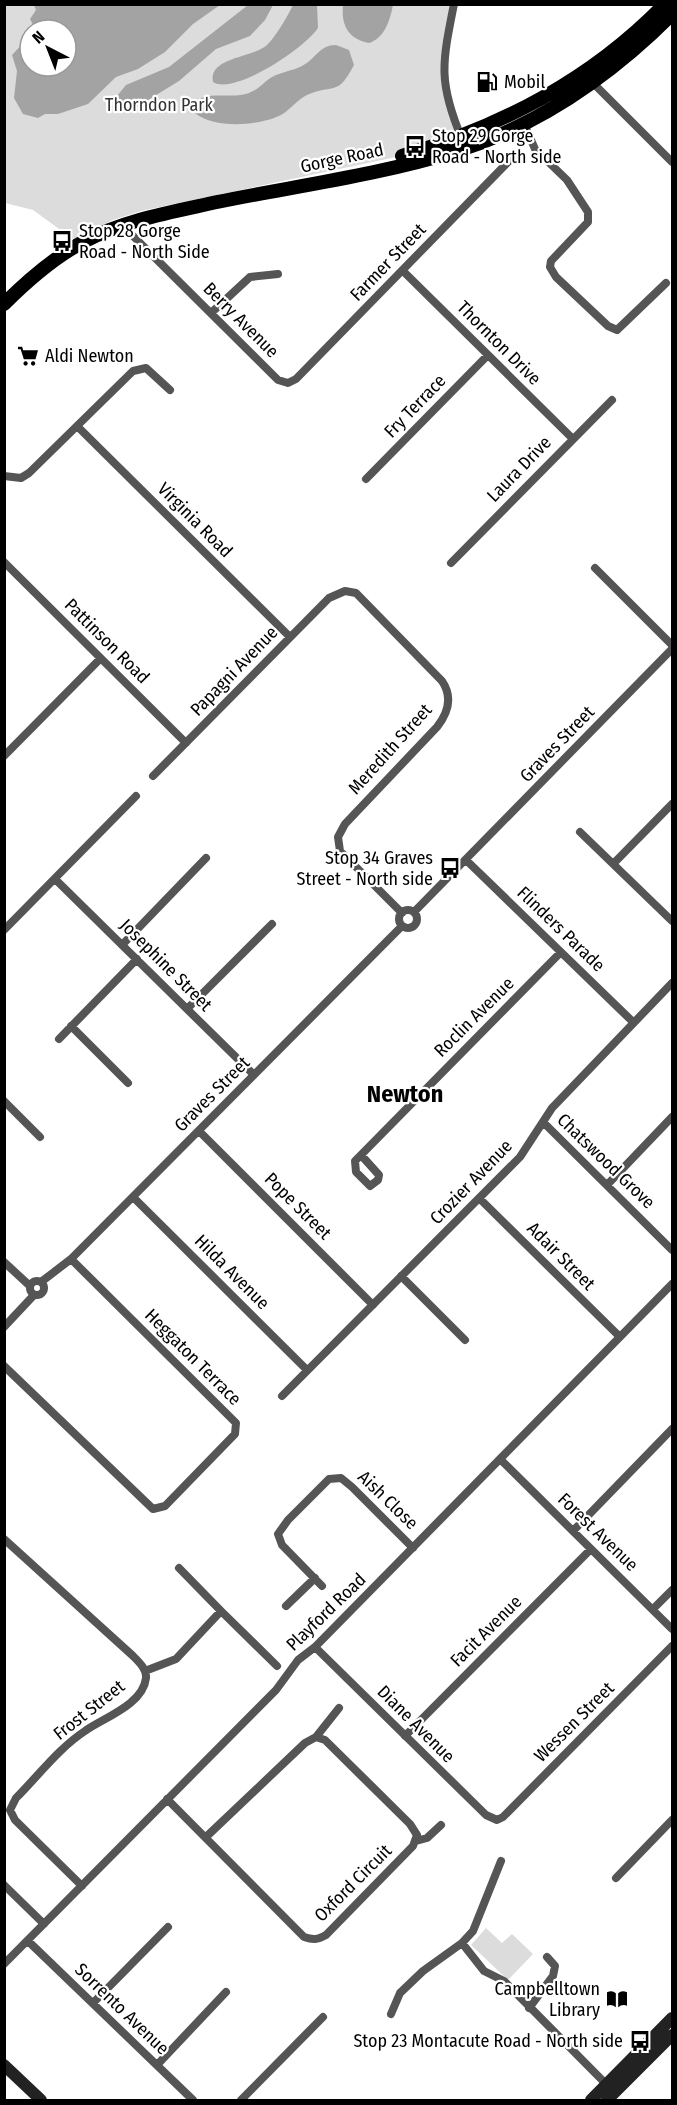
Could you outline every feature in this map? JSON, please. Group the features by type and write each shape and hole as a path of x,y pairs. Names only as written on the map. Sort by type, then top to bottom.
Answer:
{"main road":[{"name":"Gorge Road","path":"4,293 45,257 73,239 113,220 168,205 463,142 585,73 626,41 664,4"},
{"name":"Gorge Road","path":"4,304 59,257 83,242 123,225 192,207 391,167 524,124 592,84 631,53 672,14"},
{"path":"610,2092 672,2018"},
{"path":"591,2100 610,2092 672,2035"},
{"path":"4,2065 41,2100"},
{"path":"4,2076 30,2100"}],"street":[{"path":"454,4 443,62 443,87 463,142"},
{"path":"592,84 671,156"},
{"path":"524,124 535,149 567,180 588,212 588,222 551,261 550,267 556,277 608,326 617,330 666,283"},
{"name":"Farmer Street","path":"288,383 297,379 509,161"},
{"name":"Berry Avenue","path":"123,225 278,380 288,383"},
{"name":"Thornton Drive","path":"403,271 572,438"},
{"path":"211,313 250,277 278,274"},
{"name":"Fry Terrace","path":"366,479 488,355"},
{"path":"4,476 21,478 29,473 118,386 140,368 146,368 170,390"},
{"name":"Laura Drive","path":"451,563 612,400"},
{"name":"Virginia Road","path":"77,426 290,637"},
{"name":"Pattinson Road","path":"4,562 186,743"},
{"path":"595,568 672,647"},
{"name":"Papagni Avenue","path":"153,776 329,597 339,592"},
{"name":"Meredith Street","path":"339,592 356,593 369,605 442,681 449,697 446,713 437,727 345,824 338,837 340,851 402,912"},
{"name":"Graves Street","path":"414,912 672,647"},
{"path":"4,756 100,659"},
{"path":"4,930 136,796"},
{"path":"614,863 672,804"},
{"path":"580,832 672,921"},
{"path":"122,945 206,858"},
{"name":"Flinders Parade","path":"466,860 633,1022"},
{"name":"Josephine Street","path":"55,879 254,1075"},
{"path":"407,910 414,912 417,919 415,924 408,928 402,926 399,921 402,912 407,910"},
{"path":"187,1010 272,924"},
{"name":"Graves Street","path":"41,1282 71,1259 402,926"},
{"name":"Roclin Avenue","path":"361,1155 561,952"},
{"path":"59,1039 136,959"},
{"name":"Crozier Avenue","path":"282,1396 520,1157 552,1108 672,983"},
{"path":"71,1026 128,1083"},
{"path":"4,1101 40,1137"},
{"name":"Chatswood Grove","path":"543,1122 672,1250"},
{"path":"607,1185 671,1122"},
{"name":"Pope Street","path":"199,1131 373,1305"},
{"name":"Hilda Avenue","path":"133,1197 307,1370"},
{"name":"Adair Street","path":"479,1198 620,1337"},
{"name":"Heggaton Terrace","path":"4,1366 153,1509 165,1506 235,1434 236,1423 71,1259"},
{"path":"4,1262 30,1286 34,1295"},
{"path":"401,1276 465,1340"},
{"path":"4,1327 34,1295 43,1292 41,1282 34,1281 30,1286"},
{"name":"Playford Road","path":"4,1964 276,1690 298,1660 315,1647 672,1284"},
{"path":"573,1531 672,1429"},
{"name":"Forest Avenue","path":"500,1459 672,1629"},
{"name":"Aish Close","path":"322,1586 282,1545 278,1534 288,1520 329,1479 336,1477 352,1487 413,1548"},
{"name":"Frost Street","path":"4,1539 132,1655 145,1671 146,1681 124,1708 82,1732 16,1798 10,1810 21,1825 82,1886"},
{"name":"Facit Avenue","path":"405,1736 591,1549"},
{"path":"179,1568 277,1666"},
{"path":"286,1606 315,1578"},
{"path":"653,1609 672,1590"},
{"path":"145,1671 176,1659 221,1611"},
{"name":"Wessen Street","path":"497,1820 503,1817 672,1646"},
{"name":"Diane Avenue","path":"315,1647 486,1815 497,1820"},
{"path":"206,1837 305,1743 316,1737 339,1708"},
{"name":"Oxford Circuit","path":"167,1799 304,1937 318,1940 326,1935 416,1840 417,1834 410,1824 325,1740 316,1737"},
{"path":"616,1878 672,1820"},
{"name":"Oxford Circuit","path":"416,1840 427,1838 441,1825"},
{"path":"391,2014 400,1993 423,1971 462,1943 473,1931 501,1861"},
{"path":"4,1885 44,1924"},
{"path":"93,2003 168,1927"},
{"name":"Sorrento Avenue","path":"27,1941 193,2100"},
{"path":"462,1943 484,1971 504,1981 610,2092"},
{"path":"529,2008 553,1977 555,1966 547,1957"},
{"path":"157,2065 226,1992"},
{"path":"241,2100 323,2017"}],"green space":[{"name":"Thorndon Park","path":"4,5 454,5 443,62 461,137 396,157 141,211 113,220 73,239 33,210 5,203"},
{"path":"486,1928 502,1943 512,1934 533,1954 508,1980 471,1945"}],"shaded area":[{"path":"34,4 220,5 193,24 165,52 138,69 116,77 88,104 58,114 45,114 38,118 23,114 14,98 17,71 12,55 18,49 18,78 78,78 78,18 31,18 36,10"},
{"path":"343,4 393,5 383,33 375,41 369,43 356,38 347,30 343,19"},
{"path":"248,5 273,5 265,20 250,36 216,49 179,81 135,108 127,110 119,104 117,96 126,85 169,67"},
{"path":"293,5 317,5 318,28 311,36 285,57 252,76 237,82 223,84 213,82 213,74 224,63 267,45"},
{"path":"336,45 349,50 354,65 344,82 335,88 307,95 281,115 261,122 225,124 213,122 195,113 194,106 204,97 246,94 256,90 272,77 302,66 325,47"}],"place":[{"name":"Mobil","path":"487,82"},
{"name":"Stop 29 Gorge Road - North side","path":"415,146"},
{"name":"Stop 28 Gorge Road - North Side","path":"62,241"},
{"name":"Aldi Newton","path":"28,356"},
{"name":"Stop 34 Graves Street - North side","path":"450,868"},
{"name":"Campbelltown Library","path":"617,1999"},
{"name":"Stop 23 Montacute Road - North side","path":"640,2041"}],"district":[{"name":"Newton","path":"405,1094"}]}
